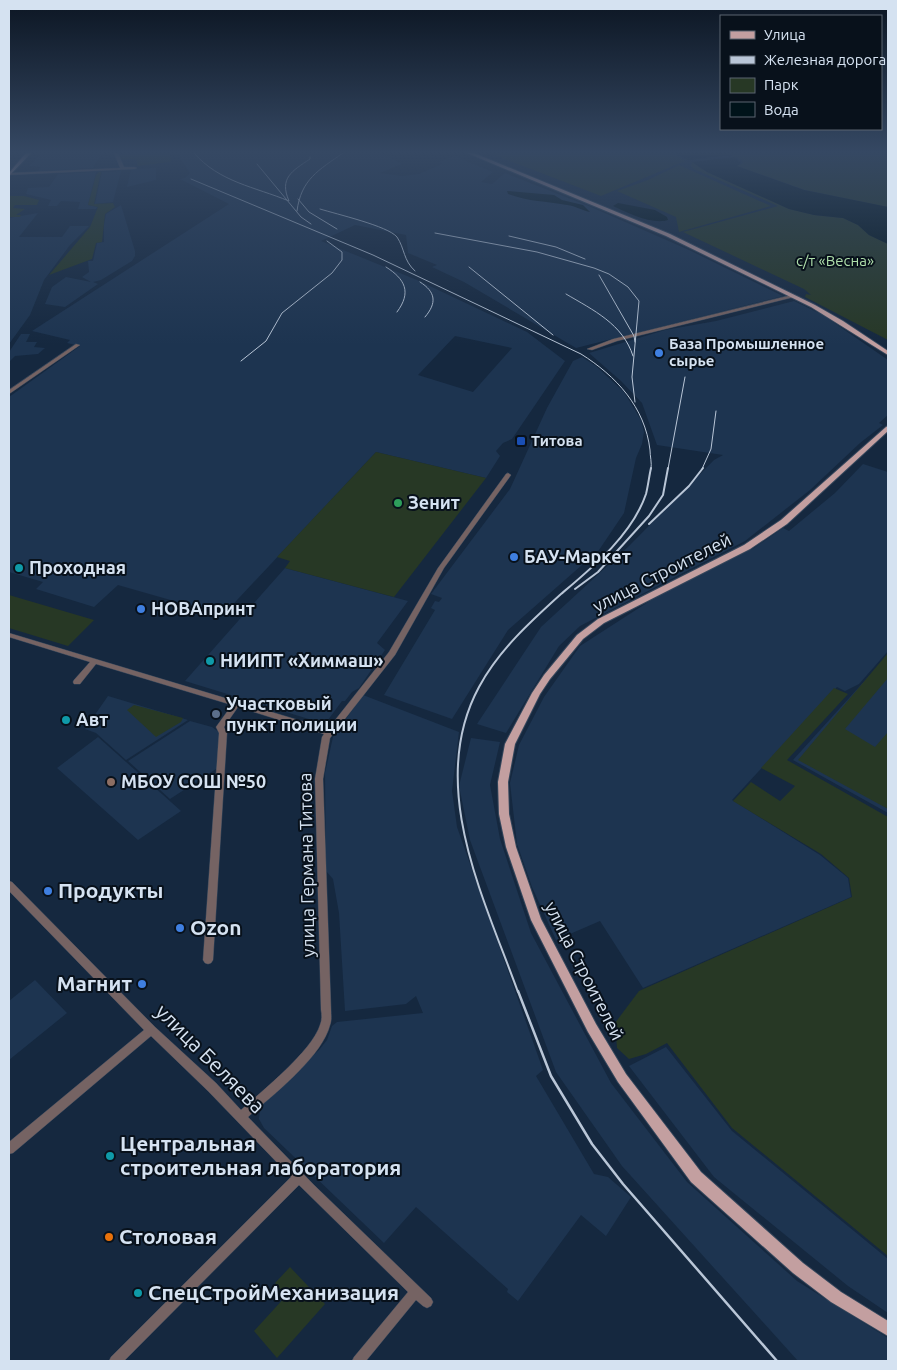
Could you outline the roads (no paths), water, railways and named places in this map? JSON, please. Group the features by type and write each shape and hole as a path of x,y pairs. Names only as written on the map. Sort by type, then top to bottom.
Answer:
{"main road":[{"path":"624,217 668,235 792,296 841,322 888,354"},
{"name":"улица Строителей","path":"888,428 784,522 747,547 601,621 580,637 547,677 513,736 503,782 504,814 511,847 536,920 592,1028 622,1078 696,1177 798,1268 836,1297 888,1329"}],"street":[{"path":"590,349 615,340 792,296"},
{"path":"9,392 78,345"},
{"path":"9,643 12,636 328,732 392,653 441,568 508,474"},
{"path":"77,682 95,661"},
{"path":"208,960 223,733 220,727 236,705"},
{"name":"улица Германа Титова","path":"241,1118 312,1049 324,1029 326,998 319,778 328,732"},
{"name":"улица Беляева","path":"9,885 298,1177 427,1302"},
{"path":"9,1149 152,1030"},
{"path":"114,1361 298,1177"},
{"path":"358,1361 416,1291"}],"water":[{"path":"637,217 667,217 668,220 655,221"},
{"path":"833,217 888,217 888,244 869,235 858,225 843,218"}],"railway":[{"path":"282,217 373,255 581,354 606,372 627,394 635,407 647,434 651,468"},
{"path":"301,217 311,224"},
{"path":"317,217 337,229"},
{"path":"349,217 383,229 397,237 408,263 415,271"},
{"path":"435,233 537,252 594,268 609,274 628,287 639,301 632,377 635,402"},
{"path":"509,236 556,247 585,259"},
{"path":"241,361 266,341 282,313 332,273 342,260 342,252 327,241"},
{"path":"386,267 398,276 404,286 404,298 397,312"},
{"path":"469,267 553,335"},
{"path":"599,275 634,336 635,342"},
{"path":"420,282 429,290 433,298 432,307 425,317"},
{"path":"566,294 596,312 615,327 622,335 633,356"},
{"path":"668,469 685,377"},
{"path":"702,469 711,449 716,411"},
{"path":"518,992 490,918 466,841 459,802 458,763 464,724 479,687 496,661 516,637 586,573 621,537 640,509 646,494 651,468"},
{"path":"575,589 598,572 649,516 663,495 668,468"},
{"path":"649,524 689,486 703,468"},
{"path":"518,991 551,1076 592,1144 623,1184 777,1361"}],"place":[{"name":"База Промышленное сырье","path":"659,353"},
{"name":"Титова","path":"521,441"},
{"name":"Зенит","path":"398,503"},
{"name":"БАУ-Маркет","path":"514,557"},
{"name":"Проходная","path":"19,568"},
{"name":"НОВАпринт","path":"141,609"},
{"name":"НИИПТ «Химмаш»","path":"210,661"},
{"name":"Участковый пункт полиции","path":"216,714"},
{"name":"Авт","path":"66,720"},
{"name":"МБОУ СОШ №50","path":"111,782"},
{"name":"Продукты","path":"48,891"},
{"name":"Ozon","path":"180,928"},
{"name":"Магнит","path":"142,984"},
{"name":"Центральная строительная лаборатория","path":"110,1156"},
{"name":"Столовая","path":"109,1237"},
{"name":"СпецСтройМеханизация","path":"138,1293"}],"park label":[{"name":"с/т «Весна»","path":"835,261"}]}
